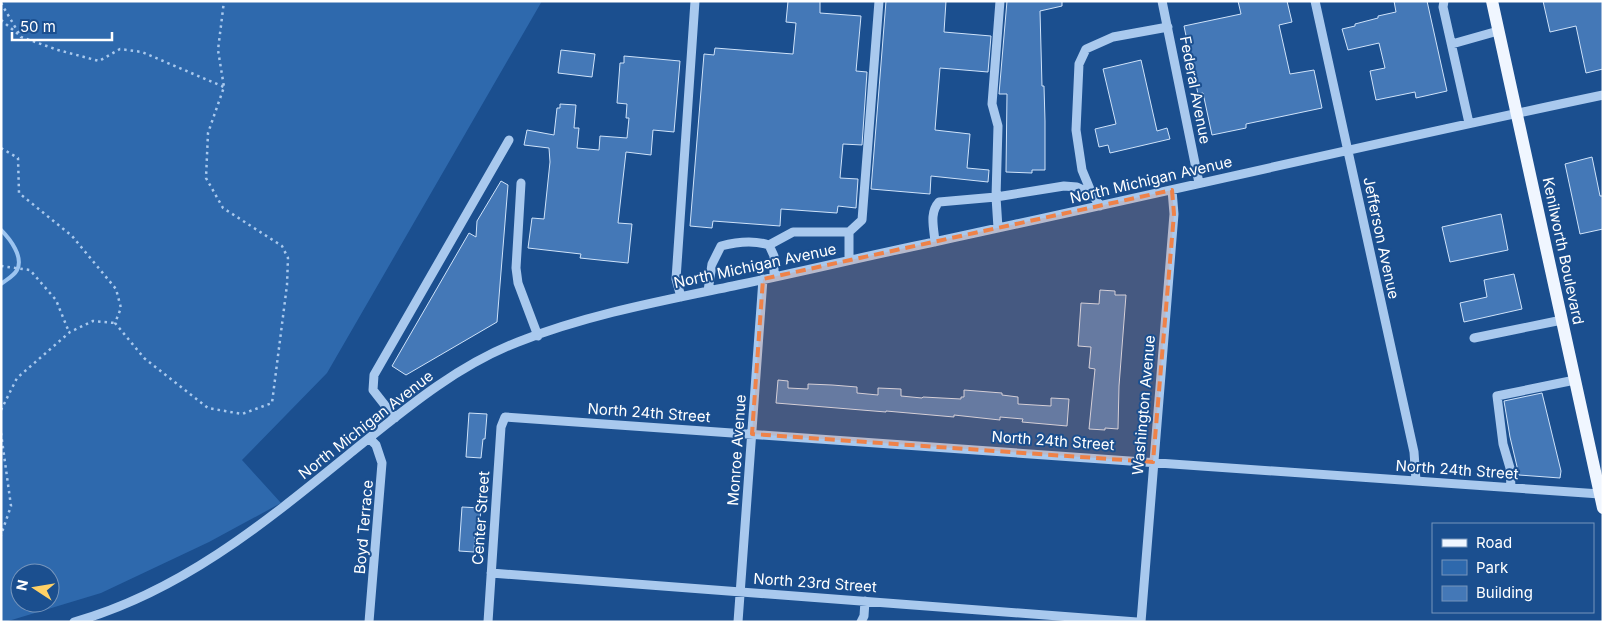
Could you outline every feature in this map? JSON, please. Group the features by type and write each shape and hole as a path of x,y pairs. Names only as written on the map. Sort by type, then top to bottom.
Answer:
{"main road":[{"name":"Kenilworth Boulevard","path":"1492,1 1603,508"}],"street":[{"path":"681,297 676,279 695,1"},
{"path":"769,245 794,232 849,232 862,220 879,1"},
{"path":"998,228 996,197 998,126 992,104 1000,1"},
{"name":"Federal Avenue","path":"1162,1 1199,183"},
{"name":"Jefferson Avenue","path":"1315,1 1414,452 1416,481"},
{"path":"1444,1 1469,124"},
{"path":"1100,206 1092,194 1082,170 1076,130 1079,64 1086,49 1113,37 1168,27"},
{"path":"1452,44 1498,31"},
{"name":"North Michigan Avenue","path":"74,622 95,619 155,590 215,557 267,520 432,389 502,349 538,336 645,304 1100,206 1347,149 1603,95"},
{"path":"395,418 374,390 374,375 509,140"},
{"path":"521,183 516,268 518,283 538,336"},
{"path":"935,242 933,215 934,208 939,202 996,197 1064,186 1077,187 1092,194"},
{"name":"Washington Avenue","path":"1141,622 1174,214 1172,190"},
{"path":"849,232 849,260"},
{"path":"708,291 712,264 721,246 733,242 762,242 769,245 774,256 774,277"},
{"name":"Monroe Avenue","path":"738,622 763,279"},
{"path":"1474,338 1562,320"},
{"path":"1511,487 1510,468 1502,444 1497,396 1575,380"},
{"name":"North 24th Street","path":"505,417 1600,494"},
{"name":"Center Street","path":"488,622 501,426 505,417"},
{"name":"Boyd Terrace","path":"369,438 376,445 382,463 369,622"},
{"name":"North 23rd Street","path":"491,572 1137,622"},
{"path":"861,622 864,616 865,601"}],"path":[{"path":"1,410 17,378 70,332 93,321 115,323 144,358 208,408 242,414 272,403 287,285 288,258 282,246 223,208 206,178 208,133 224,87 218,50 224,1"},
{"path":"1,3 21,37"},
{"path":"1,20 21,37 58,50 99,61 120,49 142,52 224,87"},
{"path":"1,148 18,158 19,192 72,236 116,290 121,308 115,323"},
{"path":"1,266 30,270 56,300 70,332"},
{"path":"1,433 11,506 1,534"}],"highlighted area":[{"path":"1172,190 1174,214 1153,462 752,434 763,279"}],"green space":[{"path":"1,1 542,1 327,373 242,460 281,503 209,542 101,593 60,605 60,563 10,563 10,613 35,613 1,622"}],"building":[{"path":"788,1 820,1 820,13 861,16 856,71 867,72 862,145 843,144 840,178 858,179 856,208 838,206 837,213 781,209 780,226 713,221 712,228 690,226 704,54 714,55 715,48 793,54 796,23 786,22"},
{"path":"886,1 946,1 944,32 991,36 988,72 940,68 935,130 970,134 967,168 989,170 988,182 931,176 930,194 871,189"},
{"path":"1007,1 1062,1 1062,6 1040,11 1042,86 1044,86 1045,170 1032,170 1032,173 1006,172 1007,94 999,94"},
{"path":"1238,1 1287,1 1292,22 1279,25 1290,74 1314,70 1322,108 1246,124 1246,128 1212,135 1203,93 1198,94 1184,26 1241,14"},
{"path":"1394,1 1427,1 1447,91 1416,98 1415,92 1376,100 1370,71 1385,68 1379,43 1348,50 1342,29 1378,18 1378,16 1396,12"},
{"path":"1543,1 1603,1 1603,69 1586,73 1576,26 1550,32"},
{"path":"561,50 595,54 592,77 558,73"},
{"path":"624,56 680,61 674,132 653,130 651,155 626,152 618,223 632,224 628,263 580,258 581,254 528,248 532,218 544,219 550,162 549,148 524,145 527,130 554,135 557,108 560,108 560,104 576,105 574,128 579,128 577,148 599,150 600,136 627,138 629,118 626,118 627,104 617,103 620,63 624,63"},
{"path":"1141,60 1157,131 1167,128 1170,139 1110,153 1108,145 1099,147 1095,129 1116,124 1103,69"},
{"path":"1592,157 1600,196 1603,196 1603,229 1580,234 1565,164"},
{"path":"501,181 508,185 497,322 406,375 392,366 469,233 476,237 477,221"},
{"path":"1501,214 1508,250 1450,262 1442,227"},
{"path":"1514,274 1522,309 1464,322 1460,303 1487,297 1484,280"},
{"path":"1100,290 1115,291 1115,295 1126,295 1119,386 1118,429 1089,429 1095,369 1089,368 1091,347 1078,346 1081,303 1099,304"},
{"path":"778,380 788,381 788,388 808,389 808,384 832,385 857,387 857,393 878,395 878,388 901,389 901,396 922,398 961,399 961,397 964,397 964,390 1002,393 1002,395 1018,397 1018,404 1051,406 1051,398 1069,399 1067,426 1022,422 1023,419 1000,417 1000,420 954,415 954,417 776,403"},
{"path":"1542,393 1561,471 1560,478 1519,475 1510,437 1504,401"},
{"path":"469,413 487,414 481,458 466,457"},
{"path":"462,507 481,508 479,533 475,533 474,552 459,551"}],"waterway":[{"path":"1,230 12,243 19,260 16,272 1,284"}]}
